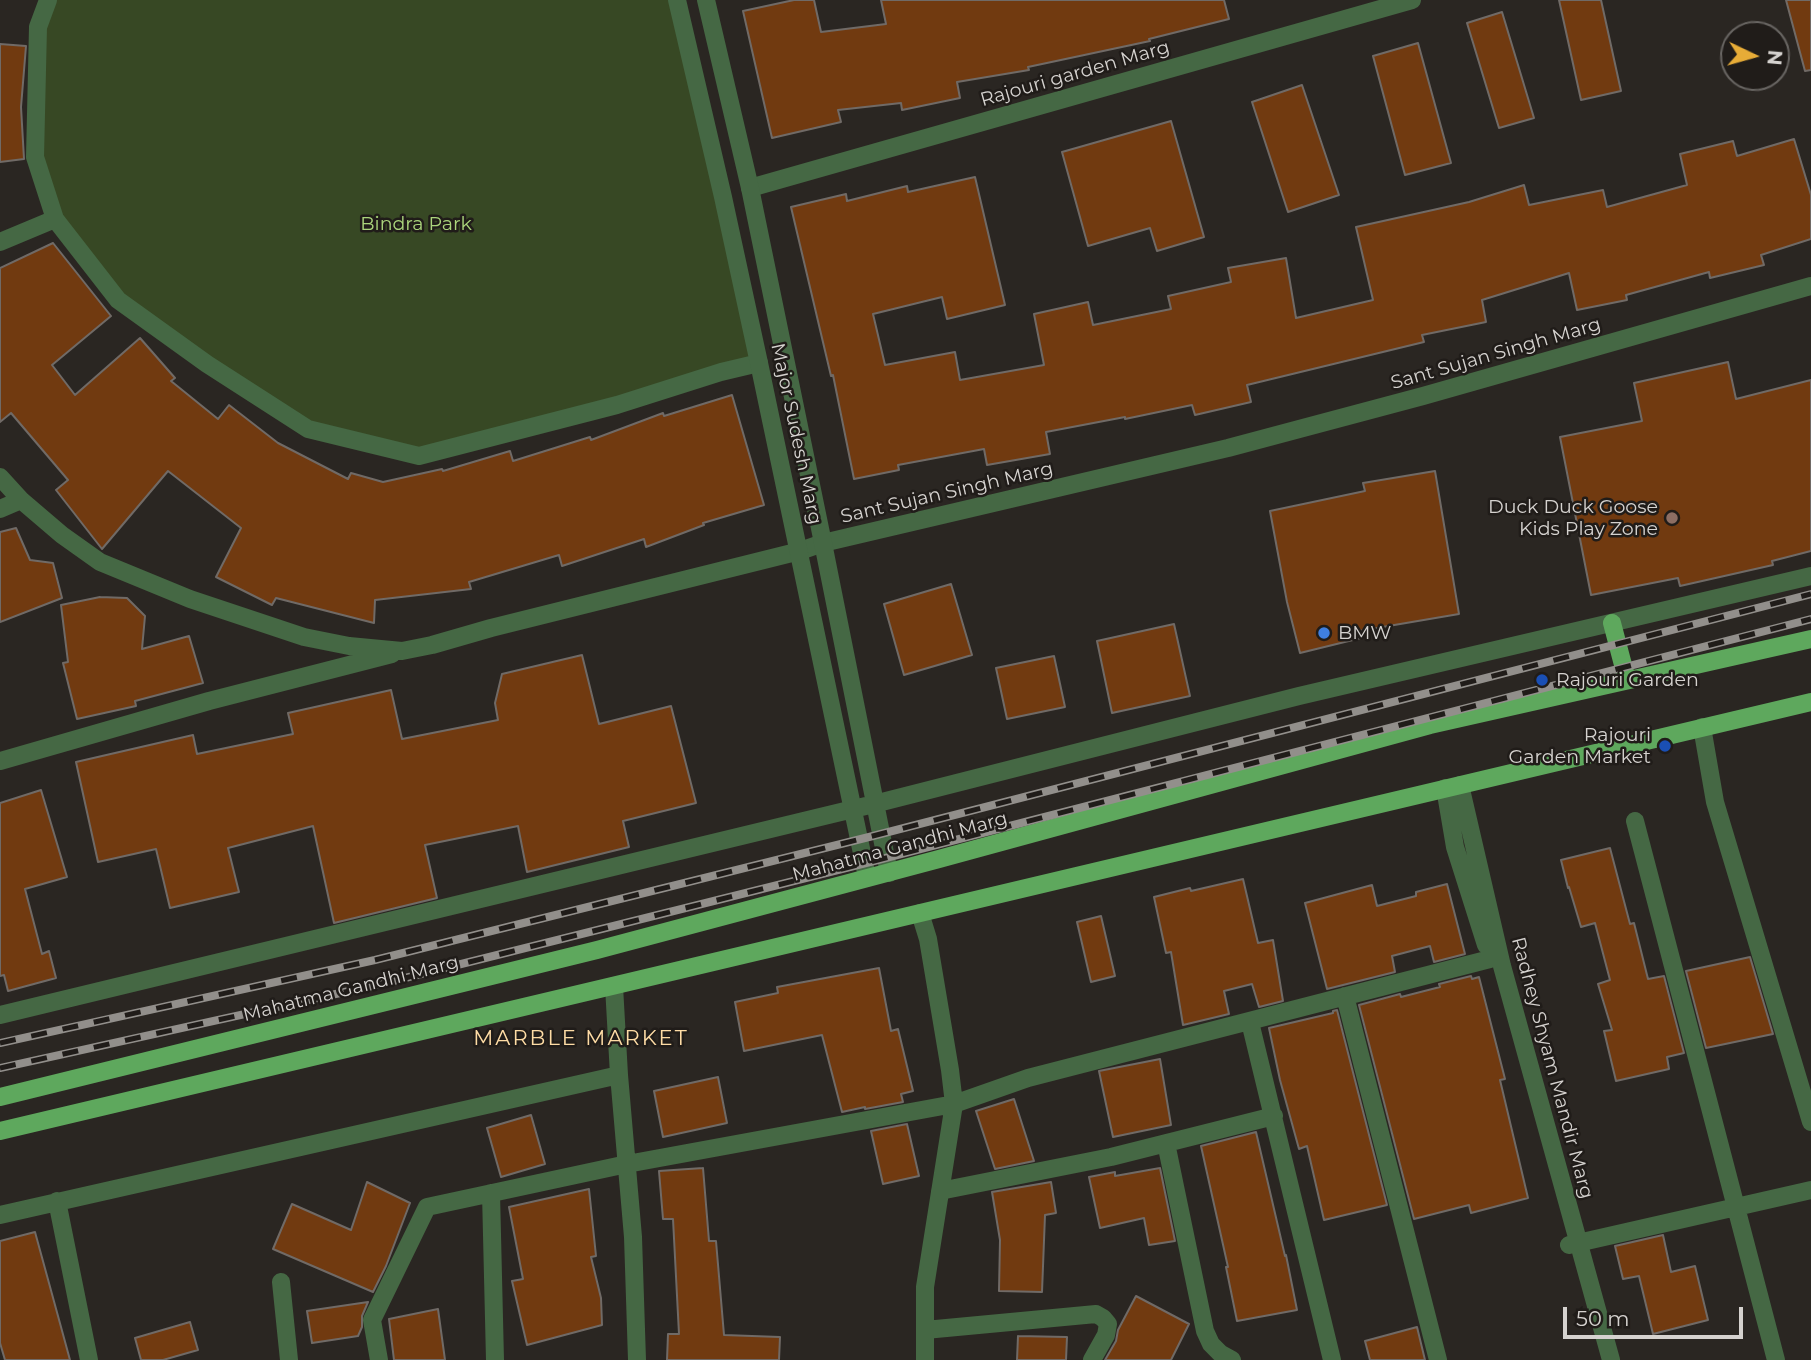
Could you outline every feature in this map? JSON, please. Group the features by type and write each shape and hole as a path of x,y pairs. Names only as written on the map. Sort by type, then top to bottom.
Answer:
{"main road":[{"path":"1612,623 1628,680"},
{"name":"Mahatma Gandhi Marg","path":"0,1097 597,950 1430,725 1811,639"},
{"path":"0,1131 1811,702"}],"street":[{"path":"48,0 38,27 34,157 55,219 118,300 218,372 308,429 419,456 617,405 721,372 759,363"},
{"name":"Major Sudesh Marg","path":"677,0 800,551 867,877"},
{"name":"Major Sudesh Marg","path":"707,0 750,188 889,873"},
{"name":"Rajouri garden Marg","path":"750,188 1412,0"},
{"path":"0,242 55,219"},
{"name":"Sant Sujan Singh Marg","path":"0,477 21,500 62,535 100,562 190,599 304,637 349,646 402,651 823,543 1228,448 1423,396 1811,286"},
{"path":"0,509 21,500"},
{"path":"0,1015 874,804 1299,696 1811,576"},
{"path":"0,761 209,701 402,651"},
{"path":"1702,727 1716,802 1811,1122"},
{"name":"Radhey Shyam Mandir Marg","path":"1453,787 1455,847 1573,1245 1611,1360"},
{"name":"Radhey Shyam Mandir Marg","path":"1453,787 1502,966 1573,1245 1599,1360"},
{"path":"1635,821 1776,1360"},
{"path":"920,913 928,939 954,1104 925,1287 925,1360"},
{"path":"379,1360 372,1320 427,1207 626,1164 954,1104 1028,1078 1490,959"},
{"path":"614,986 633,1237 637,1360"},
{"path":"1345,996 1438,1360"},
{"path":"1250,1022 1332,1360"},
{"path":"0,1215 619,1075"},
{"path":"940,1191 1111,1157 1274,1116"},
{"path":"1166,1143 1205,1331 1211,1344 1232,1360"},
{"path":"1573,1245 1811,1190"},
{"path":"491,1193 495,1360"},
{"path":"57,1201 89,1360"},
{"path":"281,1282 289,1360"},
{"path":"925,1330 1096,1314 1108,1324 1106,1335 1092,1360"}],"green space":[{"name":"Bindra Park","path":"48,0 675,0 759,363 419,456 308,429 129,308 55,219 35,157"}],"building":[{"path":"794,0 814,0 821,32 886,24 881,0 1224,0 1229,19 1149,39 1150,41 1028,67 1029,70 957,82 960,98 902,110 901,103 838,110 841,122 772,138 743,11"},
{"path":"1559,0 1601,0 1621,91 1581,100"},
{"path":"1786,0 1811,0 1811,70 1805,71"},
{"path":"1502,12 1534,118 1499,128 1467,23"},
{"path":"1418,43 1451,163 1405,175 1373,56"},
{"path":"0,44 26,46 21,107 24,159 0,162"},
{"path":"1302,85 1339,195 1288,212 1252,102"},
{"path":"1171,121 1204,237 1157,251 1150,228 1088,246 1062,152"},
{"path":"1794,139 1811,195 1811,239 1761,255 1764,265 1710,278 1709,272 1626,295 1627,300 1577,310 1569,273 1482,300 1486,322 1422,335 1424,342 1247,385 1251,402 1195,415 1192,405 1046,432 1050,454 987,465 984,449 898,465 899,470 854,479 833,375 831,376 791,207 846,194 847,201 907,186 908,192 975,177 1005,305 947,319 942,297 873,314 885,365 955,352 960,380 1044,365 1034,314 1088,302 1093,325 1171,309 1168,296 1231,282 1228,268 1286,258 1296,318 1373,300 1356,227 1469,202 1524,185 1529,205 1603,190 1607,207 1687,185 1680,154 1733,141 1737,156"},
{"path":"53,243 111,316 52,365 75,395 140,338 175,378 171,381 218,419 229,405 278,443 348,479 351,473 383,482 442,469 443,471 510,451 513,461 590,437 591,440 663,413 664,416 732,395 764,505 703,523 704,525 646,547 644,539 562,566 559,555 469,582 471,589 375,600 374,623 276,598 272,605 216,577 241,528 168,471 102,549 56,490 68,480 11,413 0,422 0,268"},
{"path":"1728,362 1736,399 1811,380 1811,551 1772,561 1773,565 1680,586 1678,578 1591,595 1560,437 1642,421 1634,383"},
{"path":"1435,471 1459,614 1359,631 1361,638 1300,653 1287,602 1270,511 1365,491 1363,483"},
{"path":"16,528 30,560 53,563 62,598 0,622 0,532"},
{"path":"951,584 972,655 904,675 884,604"},
{"path":"100,597 127,598 145,616 142,649 189,636 203,683 135,701 136,706 77,719 63,663 68,662 61,605"},
{"path":"1174,624 1190,696 1112,713 1097,641"},
{"path":"582,655 599,724 671,706 696,803 623,821 629,847 527,872 518,826 425,845 437,898 334,923 313,826 228,848 239,892 170,908 156,849 98,862 76,762 193,735 197,754 293,734 288,713 391,690 402,739 498,720 495,703 502,674"},
{"path":"1054,656 1065,707 1007,719 996,668"},
{"path":"41,790 67,877 25,889 42,954 49,951 56,978 8,991 4,975 0,976 0,803"},
{"path":"1610,848 1630,924 1634,923 1648,979 1664,976 1684,1053 1667,1057 1669,1069 1616,1081 1604,1031 1612,1030 1598,984 1610,980 1595,923 1581,927 1561,860"},
{"path":"1243,879 1258,943 1273,940 1283,1001 1259,1007 1252,984 1224,991 1229,1014 1183,1025 1171,952 1166,953 1154,897"},
{"path":"1447,884 1465,954 1434,962 1430,946 1392,956 1395,972 1327,989 1305,903 1372,885 1377,906 1416,896 1416,892"},
{"path":"1101,916 1115,976 1091,982 1077,922"},
{"path":"1750,957 1773,1034 1706,1048 1686,971"},
{"path":"879,968 891,1031 898,1029 913,1091 901,1094 903,1102 842,1112 822,1035 744,1051 735,1002 778,993 777,987"},
{"path":"1471,976 1472,979 1479,977 1505,1079 1500,1080 1528,1198 1471,1213 1469,1205 1414,1219 1359,1005 1440,987 1439,984"},
{"path":"1337,1010 1387,1205 1324,1220 1307,1146 1299,1149 1269,1028"},
{"path":"1160,1059 1171,1125 1113,1137 1099,1071"},
{"path":"718,1077 727,1123 663,1137 654,1091"},
{"path":"1014,1099 1034,1161 995,1169 976,1111"},
{"path":"531,1115 545,1164 501,1177 487,1128"},
{"path":"907,1124 919,1176 883,1184 871,1131"},
{"path":"1256,1132 1297,1310 1237,1321 1201,1146"},
{"path":"703,1168 709,1241 716,1241 724,1335 780,1337 779,1360 667,1360 668,1334 679,1334 673,1219 663,1219 659,1171"},
{"path":"1160,1168 1175,1241 1149,1245 1144,1218 1100,1228 1089,1177 1115,1172 1115,1176"},
{"path":"367,1182 410,1203 373,1292 273,1249 292,1204 351,1230"},
{"path":"1051,1182 1056,1213 1045,1215 1042,1292 999,1291 1000,1240 992,1192"},
{"path":"589,1189 596,1256 591,1257 601,1298 602,1325 527,1345 512,1281 523,1279 509,1207"},
{"path":"35,1232 70,1360 5,1360 0,1343 0,1241"},
{"path":"1663,1235 1671,1272 1695,1266 1708,1320 1653,1334 1639,1276 1623,1279 1615,1246"},
{"path":"1136,1296 1189,1324 1171,1360 1105,1360"},
{"path":"368,1302 358,1336 312,1343 307,1311"},
{"path":"438,1309 445,1360 394,1360 389,1319"},
{"path":"190,1322 198,1350 163,1360 141,1360 135,1338"},
{"path":"1417,1327 1425,1360 1370,1360 1365,1341"},
{"path":"1018,1336 1067,1337 1066,1360 1017,1360"}],"railway":[{"path":"0,1043 375,960 869,837 1811,594"},
{"path":"0,1068 381,984 874,861 1811,619"}],"place":[{"name":"Duck Duck Goose Kids Play Zone","path":"1672,518"},
{"name":"BMW","path":"1324,633"},
{"name":"Rajouri Garden","path":"1542,680"},
{"name":"Rajouri Garden Market","path":"1665,746"}],"district":[{"name":"MARBLE MARKET","path":"581,1039"}]}
